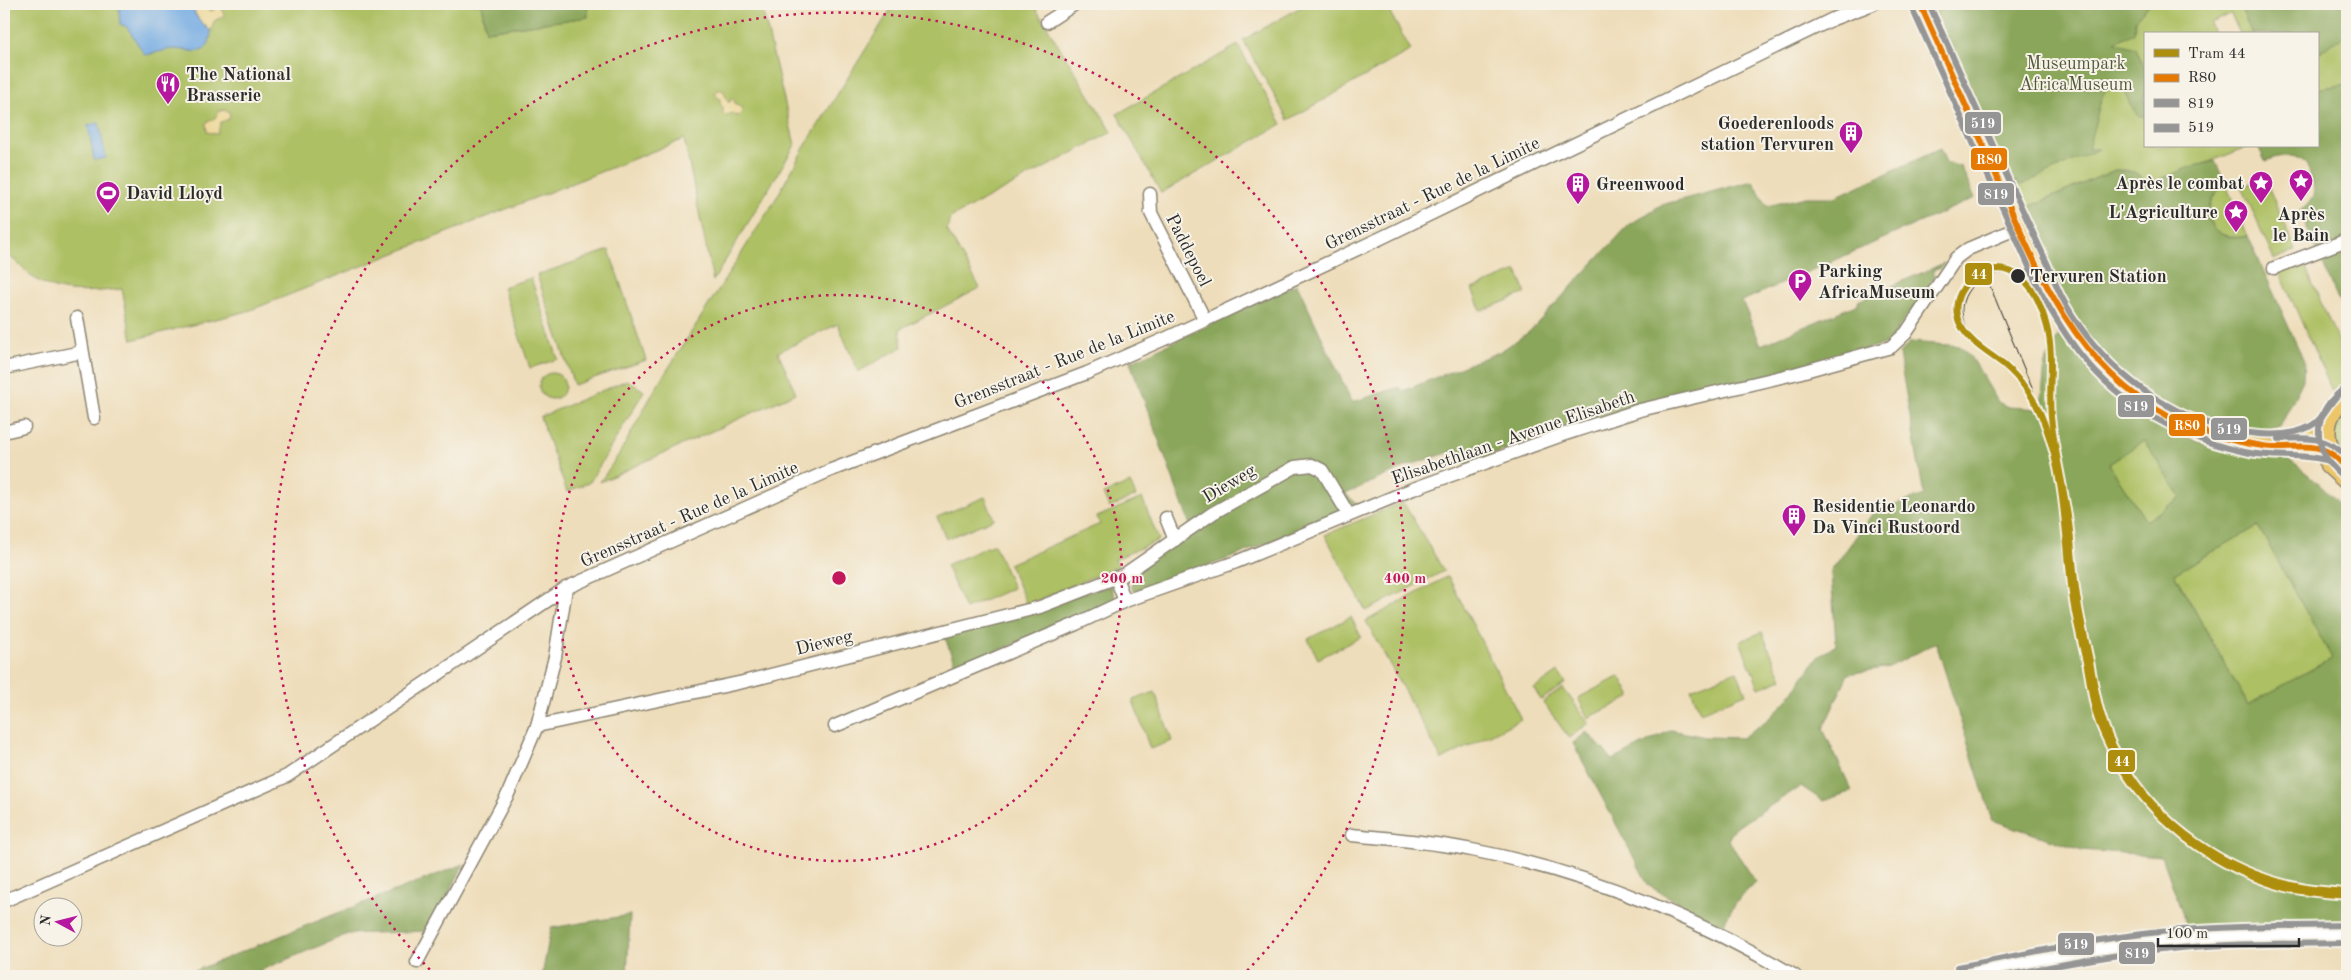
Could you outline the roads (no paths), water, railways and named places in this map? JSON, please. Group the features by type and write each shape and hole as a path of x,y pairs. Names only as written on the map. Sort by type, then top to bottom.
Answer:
{"main road":[{"path":"1920,4 2020,227 2061,313 2079,341 2106,371 2124,387 2166,415 2211,434 2276,448 2324,462 2338,471 2347,482"},
{"path":"2347,398 2335,409 2328,424 2327,439 2332,453 2347,468"},
{"path":"2244,442 2301,439 2319,432 2328,424"},
{"path":"2276,448 2315,448 2332,453"}],"street":[{"path":"1047,22 1075,4"},
{"name":"Grensstraat - Rue de la Limite","path":"4,901 287,776 566,588 831,470 1087,372 1205,320 1381,238 1834,19 1873,4"},
{"name":"Paddepoel","path":"1150,194 1151,213 1205,320"},
{"name":"Elisabethlaan - Avenue Elisabeth","path":"834,726 1076,624 1125,601 1236,562 1413,489 1640,410 1854,359 1891,348 1906,334 1956,258 1968,249 2020,227"},
{"path":"2274,268 2347,240"},
{"path":"77,318 94,418"},
{"path":"4,368 82,352"},
{"path":"4,432 24,427"},
{"name":"Dieweg","path":"537,726 743,682 1023,612 1116,578 1236,499 1280,474 1302,465 1315,466 1326,474 1349,515"},
{"path":"1166,518 1175,540"},
{"path":"1116,578 1125,601"},
{"path":"417,962 508,794 537,726 555,657 566,588"},
{"path":"1352,835 1471,849 1538,865 1608,887 1655,905 1724,938 1796,976"},
{"path":"1959,976 2088,951 2136,944 2196,938 2347,934"}],"water":[{"path":"122,4 194,4 196,16 211,31 210,40 203,50 199,51 172,49 145,55 127,27 120,24 119,11"},
{"path":"99,123 106,158 94,160 88,125"}],"tram line":[{"name":"44","path":"2347,892 2306,888 2277,881 2249,871 2222,858 2174,824 2152,803 2118,755 2107,732 2100,709 2079,607 2069,523 2051,417 2051,350 2044,318 2032,289 2017,275 1998,269 1978,274 1963,288 1957,306 1957,316 1969,338 2003,364 2023,384 2038,408 2045,425 2057,466 2073,603 2093,702 2099,723 2112,752 2129,779 2149,804 2171,826 2196,846 2223,863 2252,877 2282,887 2306,892 2347,896"},
{"path":"1998,359 1970,333 1964,322 1962,311 1963,301 1974,284 1993,274 2014,277 2024,285 2032,296 2043,327 2050,387"},
{"path":"1990,286 2044,417"}],"place":[{"name":"The National Brasserie","path":"168,105"},
{"name":"Goederenloods station Tervuren","path":"1851,154"},
{"name":"Après le Bain","path":"2301,202"},
{"name":"Après le combat","path":"2261,204"},
{"name":"Greenwood","path":"1578,205"},
{"name":"David Lloyd","path":"108,214"},
{"name":"L'Agriculture","path":"2236,233"},
{"name":"Tervuren Station","path":"2018,276"},
{"name":"Parking AfricaMuseum","path":"1800,302"},
{"name":"Residentie Leonardo Da Vinci Rustoord","path":"1794,537"}],"park label":[{"name":"Museumpark AfricaMuseum","path":"2076,73"}]}
